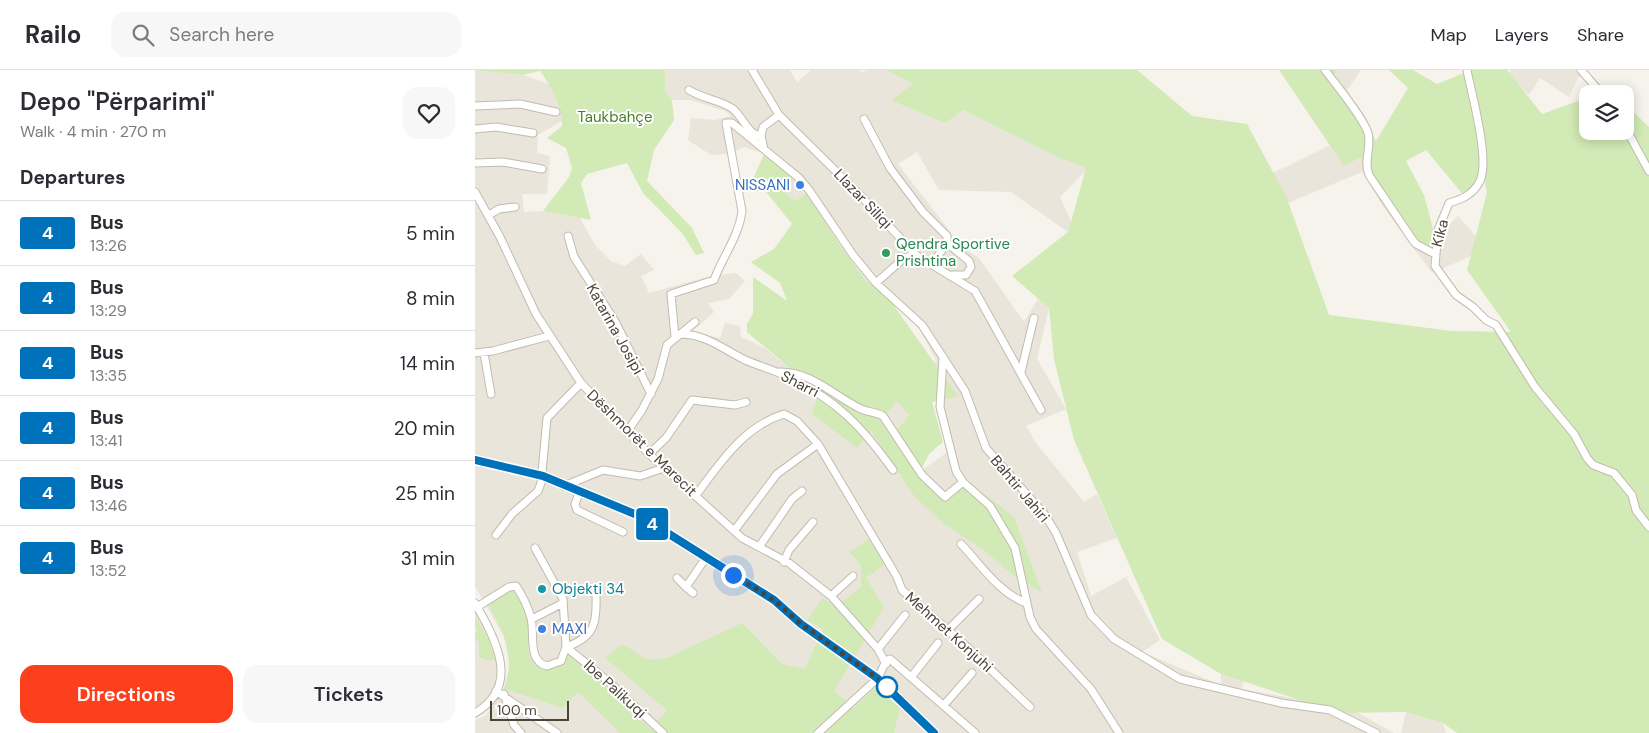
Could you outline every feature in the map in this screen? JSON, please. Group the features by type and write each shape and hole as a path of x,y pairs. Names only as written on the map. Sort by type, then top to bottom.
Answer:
{"street":[{"name":"Llazar Siliqi","path":"753,70 779,115 861,196 916,255 952,275 975,291 1041,410"},
{"name":"Kika","path":"1325,70 1367,131 1369,144 1365,166 1369,175 1412,239 1435,254 1438,230 1449,203 1466,198 1479,183 1483,173 1479,124 1467,70"},
{"path":"1581,70 1594,85"},
{"path":"689,90 698,96 733,110 751,131 761,136"},
{"path":"475,106 520,104 556,112"},
{"path":"764,149 761,136 763,127 779,115"},
{"path":"864,119 876,145 890,168 923,212 947,236 947,243 935,260 927,260"},
{"name":"Bahtir Jahiri","path":"678,336 671,294 714,280 722,259 741,225 742,211 726,123 732,123 799,178 853,255 876,283 922,324 965,391 986,448 1045,515 1056,533 1091,615 1114,638 1180,679 1281,703 1331,710 1376,733"},
{"path":"475,129 496,127 533,132"},
{"path":"1632,140 1649,171"},
{"path":"475,163 503,162 542,169"},
{"name":"Dëshmorët e Marecit","path":"475,192 479,205 489,215 549,336 581,383 649,454 696,494 733,531 750,544 759,547 810,578 831,596 878,649 886,664"},
{"path":"489,215 499,210 515,207"},
{"name":"Katarina Josipi","path":"568,236 574,258 616,323 651,394"},
{"path":"947,243 969,261 971,267 966,275 952,275"},
{"path":"1435,254 1435,266 1445,281 1456,295 1473,307 1485,320 1497,325 1535,387 1574,434 1587,458 1593,465 1614,473 1632,495 1636,510 1649,527"},
{"path":"876,283 903,258 916,255"},
{"path":"1021,372 1034,318"},
{"path":"627,432 651,394 663,365 665,350 695,322"},
{"path":"475,353 484,353 549,336"},
{"name":"Sharri","path":"678,336 707,338 745,359 805,386 839,407 867,435 893,470"},
{"path":"484,353 491,394"},
{"path":"943,356 940,407 956,471 963,482 990,506 1004,526 1015,548 1026,603 1036,629 1091,689 1119,733"},
{"path":"776,372 790,371 812,379 837,396 863,410 883,416 922,475 945,497 963,482"},
{"path":"496,535 512,514 538,492 543,476 547,418 581,383"},
{"path":"649,454 666,438 692,400 735,405 746,402"},
{"name":"Mehmet Konjuhi","path":"696,494 752,430 765,420 784,414 797,421 818,444 897,577 902,590 948,630 1030,707"},
{"path":"733,531 777,474 818,444"},
{"path":"475,460 543,476 642,517 693,548 705,559 774,600 801,624 877,678 934,733"},
{"path":"564,486 603,470 637,476 664,468"},
{"path":"580,491 575,508 623,532"},
{"path":"759,547 792,499 802,491"},
{"path":"784,562 789,550 813,522"},
{"path":"961,544 997,586 1010,597 1026,603"},
{"path":"521,733 515,725 500,692 500,654 476,605 514,585 523,598 532,619 534,655 538,661 547,666 557,664 564,658 567,647 563,603 535,548"},
{"path":"686,587 705,559"},
{"path":"831,596 853,576"},
{"path":"677,578 693,593"},
{"path":"567,647 583,640 593,628 596,595"},
{"path":"948,630 979,599"},
{"path":"532,619 563,603"},
{"path":"878,649 905,615"},
{"path":"912,676 937,644"},
{"name":"Ibe Palikuqi","path":"567,647 609,682 663,733"},
{"path":"818,733 877,678 887,660 893,660 975,733"},
{"path":"944,705 972,673"},
{"path":"475,713 500,692"},
{"path":"500,692 557,733"}],"shaded area":[{"path":"475,70 523,75 552,85 561,103 562,121 538,135 537,153 550,156 547,194 522,194 524,212 543,211 580,218 595,245 611,261 625,266 641,254 654,270 641,276 649,293 711,276 736,273 745,281 729,299 708,303 714,312 693,331 720,338 725,323 740,326 741,337 765,348 779,360 897,400 909,415 891,435 915,475 946,453 936,388 935,359 920,330 894,303 866,281 806,193 795,201 783,191 765,154 745,147 728,154 711,155 688,140 691,118 714,120 731,116 725,111 691,100 672,100 665,91 665,70 790,70 797,82 811,70 860,70 862,73 867,70 885,70 914,84 892,100 963,110 1089,167 1060,197 1071,221 1068,232 1011,192 939,190 917,152 898,164 949,230 955,242 979,258 1024,322 1038,299 1049,308 1037,359 1066,409 1026,426 1036,443 1084,502 1097,494 1117,538 1077,552 1091,596 1126,577 1160,640 1142,652 1221,685 1221,674 1244,677 1242,689 1349,708 1394,733 475,733 475,720 486,715 504,689 510,665 504,637 475,586"},
{"path":"1337,70 1361,70 1347,90 1369,128 1406,214 1428,246 1458,216 1487,249 1432,273 1395,223 1362,172 1288,203 1273,173 1341,140 1355,160 1366,144 1332,91"},
{"path":"1511,70 1588,70 1578,78 1569,97 1540,78 1529,95 1507,77"},
{"path":"475,608 494,645 499,674 496,687 489,697 475,709"},
{"path":"1406,712 1443,723 1446,733 1401,733"}],"green space":[{"name":"Taukbahçe","path":"475,70 665,70 665,91 672,100 674,120 654,150 647,181 692,228 704,253 696,255 682,233 643,193 627,163 587,174 581,183 591,220 543,211 569,177 572,168 566,148 547,138 562,126 560,111 549,84 540,71 523,75"},
{"path":"886,70 1137,70 1192,116 1247,124 1286,196 1329,315 1451,331 1511,332 1467,270 1487,192 1483,174 1466,198 1426,150 1406,161 1424,195 1436,240 1426,247 1404,230 1385,208 1370,183 1361,157 1344,166 1279,70 1337,70 1335,75 1347,90 1376,141 1408,88 1389,70 1413,70 1437,84 1471,70 1507,70 1542,114 1579,101 1579,140 1634,140 1634,113 1649,127 1649,733 1457,733 1443,723 1406,712 1339,713 1221,674 1162,639 1074,440 1054,359 1049,308 1012,276 1068,232 1086,168 1060,158 963,110 945,123 891,100 913,84"},
{"path":"764,154 794,178 783,191 795,201 806,193 866,281 894,297 894,306 958,396 932,402 943,442 929,454 918,476 945,503 965,479 1014,517 1042,593 1009,572 984,550 944,524 914,496 871,431 857,448 812,414 821,387 802,378 747,332 747,324 753,313 753,277 787,301 780,283 751,262 774,249 792,224 754,177","holes":["897,401 909,415 898,428 883,418"]},
{"path":"869,539 884,565 866,578 884,607 834,691 854,708 877,686 900,708 894,733 620,733 578,692 563,708 504,689 509,666 508,655 499,624 487,603 511,587 525,611 528,650 534,664 542,668 553,669 570,653 650,729 667,710 605,658 623,644 647,660 667,658 742,623 782,664 805,669 823,629 807,620 823,598 835,607 861,587 861,566 850,552"},
{"path":"475,616 490,642 495,660 479,658 479,641 475,641 475,633 478,631 475,625"}],"bus line":[{"name":"4","path":"475,460 505,465 543,476 642,517 693,548 705,559 774,600 801,624 877,678 934,733"}],"place":[{"name":"NISSANI","path":"800,185"},
{"name":"Qendra Sportive Prishtina","path":"886,253"},
{"name":"Objekti 34","path":"542,589"},
{"name":"MAXI","path":"542,629"}],"route":[{"path":"733,575 774,600 801,624 877,678 894,693 887,687"}]}
